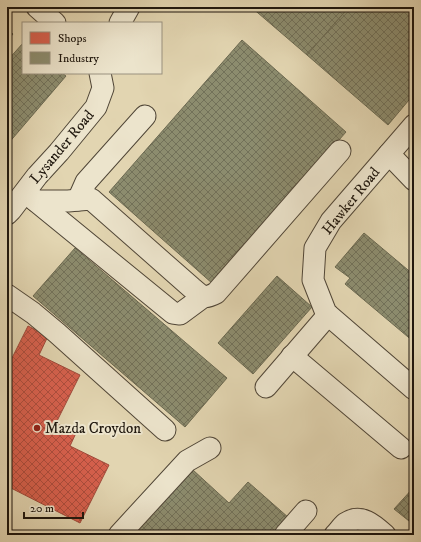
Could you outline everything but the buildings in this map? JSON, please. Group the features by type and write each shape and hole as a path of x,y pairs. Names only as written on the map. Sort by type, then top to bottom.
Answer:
{"street":[{"path":"36,7 54,22"},
{"path":"121,22 129,7"},
{"name":"Lysander Road","path":"7,214 30,196 37,176 59,152 96,106 103,88 100,74"},
{"path":"78,200 86,182 145,116"},
{"name":"Hawker Road","path":"414,125 331,221 315,248 313,280 326,313 414,389"},
{"path":"30,196 173,313 180,314 203,297 210,297 216,293 340,151"},
{"path":"389,154 414,180"},
{"path":"30,196 78,200 91,199 203,297"},
{"path":"7,295 33,313 57,333 165,430"},
{"path":"266,387 328,315"},
{"path":"292,356 401,448"},
{"path":"119,535 187,461 210,448"},
{"path":"285,535 306,511"},
{"path":"335,535 345,524 354,519 362,519 385,535"}],"place":[{"name":"Mazda Croydon","path":"37,428"}]}
